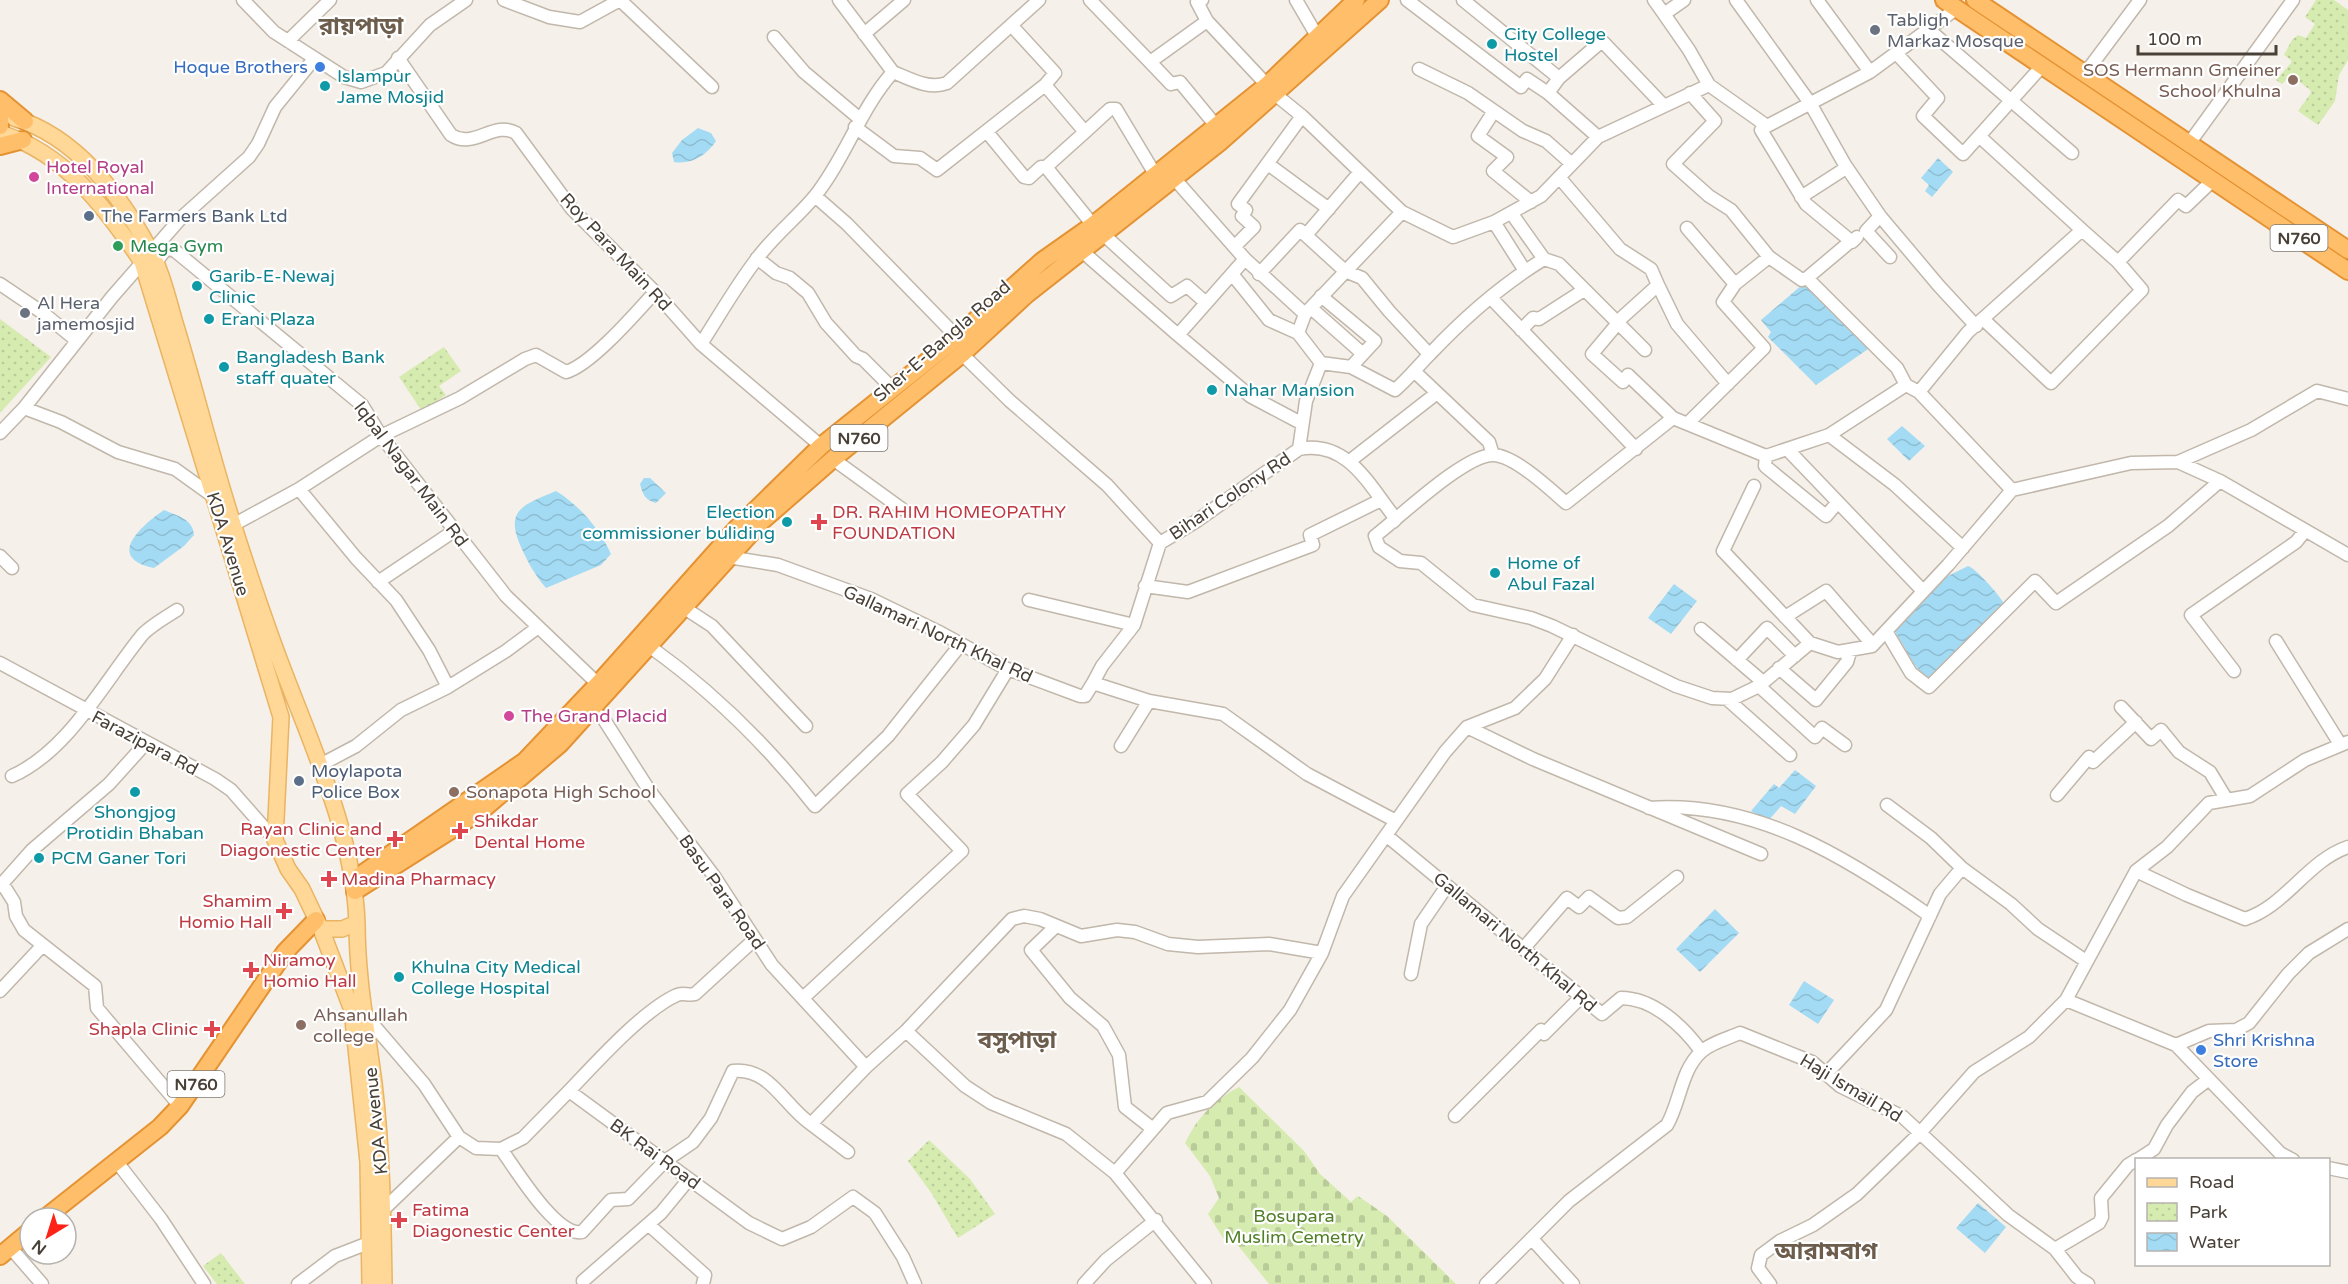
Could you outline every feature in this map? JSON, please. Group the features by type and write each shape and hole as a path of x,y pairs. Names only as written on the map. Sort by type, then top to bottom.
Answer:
{"highway":[{"name":"Sher-E-Bangla Road","path":"354,885 525,761 697,583 728,558 762,521 833,459 962,354 967,335 1042,261 1099,230 1219,143 1271,90 1317,36 1356,0"},
{"name":"Sher-E-Bangla Road","path":"354,885 481,810 561,744 683,607 697,583 737,528 822,446 893,389 1083,252 1099,230 1155,174 1343,35 1380,0"},
{"name":"N760","path":"1975,0 2084,75 2348,249"},
{"name":"N760","path":"1950,4 2043,64 2212,181 2348,271"},
{"path":"1331,22 1343,35"},
{"path":"0,100 25,121"},
{"path":"0,115 0,126"},
{"path":"0,146 23,140"},
{"path":"2291,233 2301,217"},
{"name":"N760","path":"60,1206 160,1127 180,1106 285,952 318,925"},
{"path":"5,1252 18,1241"}],"main road":[{"name":"KDA Avenue","path":"0,115 25,121 63,143 99,174 126,210 150,259 196,390 233,525 320,765 354,885 358,1012 374,1083 384,1209 384,1284"},
{"name":"KDA Avenue","path":"0,133 23,140 54,159 89,190 150,259 214,497 281,717 275,840 288,869 302,889 358,1012"},
{"path":"281,740 309,736"},
{"path":"318,925 342,929 357,924"},
{"path":"358,1012 368,1162 370,1284"}],"street":[{"path":"243,0 274,32 344,77 361,82 386,73 430,25 466,0"},
{"path":"288,41 330,0"},
{"path":"504,0 549,17 580,22 620,0 712,87"},
{"path":"839,0 894,72 925,84 939,86 947,83 1039,0"},
{"path":"864,34 904,0"},
{"path":"1090,0 1171,84 1180,82 1217,127"},
{"path":"1202,0 1197,2 1208,21 1271,90 1302,116 1402,212 1453,237 1512,214 1531,202 1598,137 1708,85"},
{"path":"1296,0 1317,36"},
{"path":"1407,0 1521,87 1527,79 1548,93 1598,137"},
{"path":"1463,0 1559,78"},
{"path":"1654,0 1689,50 1708,85 1767,126"},
{"path":"1664,14 1684,0"},
{"path":"1736,0 1810,103 1846,168 1880,216 1939,286 2051,383 2142,290 2118,262 1979,136"},
{"path":"1817,0 1870,72"},
{"path":"2084,75 2140,0"},
{"path":"2188,144 2293,0"},
{"path":"1851,241 1806,204 1761,130 1870,72 1928,29 1950,4"},
{"path":"1150,62 1208,21"},
{"path":"774,37 804,72 894,156 919,158 935,170 987,132 1045,85 1055,73 1011,25"},
{"path":"1928,29 2072,153"},
{"path":"1548,93 1559,78 1602,41 1664,106"},
{"path":"1896,53 1938,98 1923,116 1964,153 2043,64"},
{"name":"Roy Para Main Rd","path":"398,58 451,135 459,140 468,141 503,129 516,133 572,209 655,292 701,344 822,446"},
{"path":"0,433 24,408 76,340 150,259 181,218 249,157 258,144 275,107 314,59"},
{"path":"1419,69 1468,93 1523,131 1546,141 1572,164"},
{"path":"701,344 757,258 815,196 840,160 858,123 880,87 894,72"},
{"path":"1045,85 1085,132"},
{"path":"1690,93 1715,121 1673,164 1709,196 1731,210 1768,257 1802,280 1866,231 1880,216"},
{"path":"987,132 1024,177 1029,177 1041,167 1046,167 1110,109 1116,109 1155,174"},
{"path":"1494,111 1478,136 1507,157 1493,171 1531,202"},
{"path":"1235,246 1254,227 1242,216 1246,210 1238,204 1302,116"},
{"path":"1268,164 1329,209"},
{"path":"1046,167 1099,230 1171,296 1187,286 1205,302"},
{"path":"1802,197 1846,168"},
{"path":"1306,236 1360,172"},
{"path":"1173,177 1259,274 1363,354"},
{"path":"1559,177 1620,249 1651,269 1677,324 1728,384"},
{"path":"2118,262 2178,200 2186,206 2212,181"},
{"path":"815,196 967,335"},
{"path":"1298,333 1308,311 1402,212"},
{"path":"1512,214 1544,259 1559,264 1645,350"},
{"path":"1494,222 1525,271"},
{"path":"1687,228 1735,284"},
{"path":"1259,274 1300,230 1345,270 1362,278 1429,354"},
{"path":"1919,392 1979,322 2082,230"},
{"path":"1866,231 1890,257"},
{"name":"Iqbal Nagar Main Rd","path":"150,259 169,248 174,250 362,405 381,435 506,596 598,684"},
{"path":"1083,252 1250,396 1301,423"},
{"path":"1688,423 1764,348 1723,302 1735,284 1768,257"},
{"path":"757,258 776,273 790,278 808,293 833,332 893,389"},
{"path":"1178,335 1245,259"},
{"path":"1232,274 1269,320 1298,333 1321,363 1351,367 1395,390 1415,372 1429,354 1491,298 1544,259"},
{"path":"1807,278 1897,368 1906,385 1919,392 2012,490"},
{"path":"0,284 43,313 76,340"},
{"path":"1658,285 1618,323 1592,354 1623,382 1628,375 1673,418 1766,456 1829,435 1906,385"},
{"path":"1521,330 1533,318 1539,319 1584,290"},
{"path":"233,525 299,489 381,435 460,398 525,359 536,355 566,372 578,369 655,292"},
{"path":"1321,296 1375,341 1351,367"},
{"path":"1491,298 1636,449"},
{"path":"962,354 1010,401 1107,485 1160,543 1144,586 1134,625 1102,666 1094,683 1149,700 1223,714 1306,774 1396,821"},
{"path":"1321,363 1306,401 1299,449 1310,447 1331,451 1351,460 1396,519 1393,522"},
{"path":"1415,372 1489,442 1494,455"},
{"path":"1754,486 1724,551 1810,643 1838,652 1850,652 1873,645 1963,548 2012,490 2131,463 2178,462 2251,430 2317,391 2348,399"},
{"path":"1351,460 1437,393"},
{"path":"24,408 61,422 118,452 175,469 214,497"},
{"path":"1673,418 1566,503 1522,466 1494,455 1465,464 1375,536 1379,547 1400,561 1421,563 1473,605 1531,618 1573,635 1676,686 1712,698 1732,699 1761,684 1810,643"},
{"path":"1829,435 1895,485 1963,548"},
{"name":"Bihari Colony Rd","path":"1160,543 1195,522 1299,449"},
{"path":"1786,449 1923,591"},
{"path":"1766,456 1765,466 1826,516 1838,502"},
{"path":"833,459 902,509"},
{"path":"2178,462 2220,481 2348,555"},
{"path":"1886,631 1911,673 1929,687 2035,581 2056,603 2168,526 2220,481"},
{"path":"299,489 403,610 448,687"},
{"path":"1144,586 1188,592 1313,544 1310,535 1381,500"},
{"path":"378,582 454,531"},
{"path":"2234,671 2191,615 2296,542 2305,531"},
{"path":"0,556 12,568"},
{"name":"Gallamari North Khal Rd","path":"728,558 778,565 860,595 1008,669 1080,696 1085,696 1094,683"},
{"path":"1785,616 1826,591 1873,645"},
{"path":"1029,600 1134,625"},
{"path":"683,607 712,627 806,726"},
{"path":"12,776 54,744 85,711 145,632 177,610"},
{"path":"320,765 356,746 401,710 448,687 506,651 537,628"},
{"path":"1737,660 1767,628 1795,656"},
{"path":"1701,629 1737,660 1815,737 1822,728 1845,745"},
{"path":"1115,1173 1167,1113 1207,1102 1252,1058 1290,1010 1322,953 1343,896 1445,752 1467,727 1515,708 1545,679 1573,635"},
{"path":"1770,1284 1758,1268 1761,1255 1780,1241 1813,1225 1857,1194 1919,1134 1974,1072 2029,1037 2066,1000 2136,871 2167,847 2209,803 2250,796 2306,760 2344,743 2276,641"},
{"path":"649,646 694,678 729,710 785,767 815,806 888,736 961,644"},
{"path":"1779,668 1816,700 1847,662 1850,652"},
{"name":"Farazipara Rd","path":"0,663 145,744 215,779 231,790 275,840"},
{"path":"803,998 962,851 907,794 942,762 974,725 1008,669"},
{"path":"1727,699 1790,755"},
{"path":"1121,746 1149,700"},
{"path":"2121,707 2151,739 2161,730 2179,752 2210,772 2227,800"},
{"name":"Basu Para Road","path":"589,710 603,718 649,790 714,876 772,965 866,1067"},
{"path":"2057,795 2089,757 2094,762 2136,722"},
{"path":"1467,727 1648,808 1761,854"},
{"path":"145,744 109,784 32,850 1,885 14,902 16,916 24,930 95,986 97,1008 180,1106"},
{"path":"1887,805 1931,838 1962,868 2011,904 2038,929 2086,962"},
{"path":"1648,808 1671,806 1723,810 1758,821 1818,845 1869,873 1930,916"},
{"name":"Gallamari North Khal Rd","path":"1387,836 1602,1014 1621,998 1637,998 1664,1013 1701,1051"},
{"path":"2136,871 2245,919 2278,899 2333,852 2348,847"},
{"path":"1826,1074 1886,1010 1940,894 1962,868"},
{"path":"1523,948 1567,898 1579,907 1589,897 1618,918 1627,917 1677,877"},
{"path":"1411,974 1421,924 1448,886"},
{"path":"811,1124 866,1067 906,1031 1012,919 1032,917 1081,936 1117,930 1135,933 1168,944 1198,947 1269,944 1322,953"},
{"path":"1056,926 1031,950 1070,998 1103,1026 1119,1055 1125,1107 1153,1129"},
{"path":"2176,1045 2209,1031 2236,1030 2249,1023 2288,974 2309,953 2348,929"},
{"path":"358,1012 424,1084 459,1137 476,1148 501,1149 523,1138 612,1046 642,1020 677,995 695,994 755,939"},
{"path":"0,991 43,945"},
{"path":"1455,1116 1541,1030 1544,1034 1581,997"},
{"path":"2066,1000 2176,1045 2280,1153 2289,1158"},
{"path":"906,1031 964,1086 991,1103 1066,1134 1115,1173 1156,1220 1205,1284"},
{"name":"Haji Ismail Rd","path":"1701,1051 1740,1033 1812,1062 1840,1086 1903,1117 2008,1215 2055,1249 2077,1276 2088,1284"},
{"path":"1486,1284 1569,1201 1667,1125 1676,1110 1684,1079 1701,1051"},
{"path":"501,1149 545,1209 577,1233 582,1232 611,1200 628,1199 665,1161 693,1142 711,1118 734,1071 746,1070 760,1075 811,1124 848,1152"},
{"path":"2140,1158 2154,1149 2167,1125 2192,1092 2209,1079"},
{"name":"BK Rai Road","path":"569,1091 749,1223 782,1239 811,1227 853,1197 875,1213 903,1257 915,1284"},
{"path":"384,1209 459,1137"},
{"path":"2055,1249 2099,1223 2102,1217 2101,1198 2128,1165 2135,1161"},
{"path":"117,1162 161,1219 204,1284"},
{"path":"2330,1168 2348,1172"},
{"path":"583,1281 649,1225 689,1179"},
{"path":"1084,1284 1106,1260 1156,1220"},
{"path":"649,1225 705,1275 703,1284"},
{"path":"1532,1239 1573,1284"},
{"path":"298,1284 335,1256 371,1242"},
{"path":"5,1252 42,1284"}],"green space":[{"path":"2316,0 2334,0 2348,10 2348,60 2339,75 2335,101 2318,125 2298,111 2311,93 2310,90 2291,75 2282,84 2276,80 2291,63 2291,60 2284,55 2292,40 2298,35 2306,38 2315,24 2305,17"},
{"path":"0,319 51,357 0,413"},
{"path":"444,347 461,371 439,386 446,395 422,411 399,377"},
{"name":"Bosupara Muslim Cemetry","path":"1239,1087 1304,1151 1320,1174 1351,1202 1358,1196 1387,1216 1456,1284 1269,1284 1236,1243 1223,1238 1208,1214 1219,1198 1210,1176 1185,1143 1207,1110"},
{"path":"929,1140 970,1179 995,1214 958,1238 932,1194 908,1161"},
{"path":"221,1253 245,1284 217,1284 203,1266"}],"water":[{"path":"698,128 711,133 716,141 698,158 680,163 674,162 672,153 682,140"},
{"path":"1938,158 1953,172 1932,197 1925,191 1929,185 1921,178"},
{"path":"1803,284 1809,285 1871,347 1816,385 1768,337 1771,332 1761,320"},
{"path":"1902,426 1925,446 1909,461 1887,439"},
{"path":"644,478 650,478 666,493 656,503 647,499 643,494 640,484"},
{"path":"556,491 588,518 611,554 601,565 546,588 526,558 516,534 515,524 516,516 526,505"},
{"path":"164,510 188,522 194,535 184,546 154,568 139,563 131,557 129,549 138,532"},
{"path":"1968,566 1989,584 2006,607 1933,679 1927,679 1914,664 1893,628 1944,578"},
{"path":"1674,584 1697,601 1671,634 1648,618"},
{"path":"1795,770 1816,786 1795,814 1781,806 1768,821 1751,811 1774,784 1779,788"},
{"path":"1715,909 1739,933 1700,972 1676,949"},
{"path":"1804,981 1834,1000 1818,1024 1789,1005"},
{"path":"1978,1203 2006,1227 1985,1253 1956,1228"}],"place":[{"name":"Tabligh Markaz Mosque","path":"1875,30"},
{"name":"City College Hostel","path":"1492,44"},
{"name":"Hoque Brothers","path":"320,67"},
{"name":"SOS Hermann Gmeiner School Khulna","path":"2293,80"},
{"name":"Islampur Jame Mosjid","path":"325,86"},
{"name":"Hotel Royal International","path":"34,177"},
{"name":"The Farmers Bank Ltd","path":"89,216"},
{"name":"Mega Gym","path":"118,246"},
{"name":"Garib-E-Newaj Clinic","path":"197,286"},
{"name":"Al Hera jamemosjid","path":"25,313"},
{"name":"Erani Plaza","path":"209,319"},
{"name":"Bangladesh Bank staff quater","path":"224,367"},
{"name":"Nahar Mansion","path":"1212,390"},
{"name":"Election commissioner buliding","path":"787,522"},
{"name":"DR. RAHIM HOMEOPATHY FOUNDATION","path":"819,522"},
{"name":"Home of Abul Fazal","path":"1495,573"},
{"name":"The Grand Placid","path":"509,716"},
{"name":"Moylapota Police Box","path":"299,781"},
{"name":"Shongjog Protidin Bhaban","path":"135,792"},
{"name":"Sonapota High School","path":"454,792"},
{"name":"Shikdar Dental Home","path":"460,831"},
{"name":"Rayan Clinic and Diagonestic Center","path":"395,839"},
{"name":"PCM Ganer Tori","path":"39,858"},
{"name":"Madina Pharmacy","path":"329,879"},
{"name":"Shamim Homio Hall","path":"284,911"},
{"name":"Niramoy Homio Hall","path":"251,970"},
{"name":"Khulna City Medical College Hospital","path":"399,977"},
{"name":"Ahsanullah college","path":"301,1025"},
{"name":"Shapla Clinic","path":"212,1029"},
{"name":"Shri Krishna Store","path":"2201,1050"},
{"name":"Fatima Diagonestic Center","path":"399,1220"}],"district":[{"name":"রায়পাড়া","path":"361,26"},
{"name":"বসুপাড়া","path":"1017,1040"},
{"name":"আরামবাগ","path":"1826,1251"}]}
